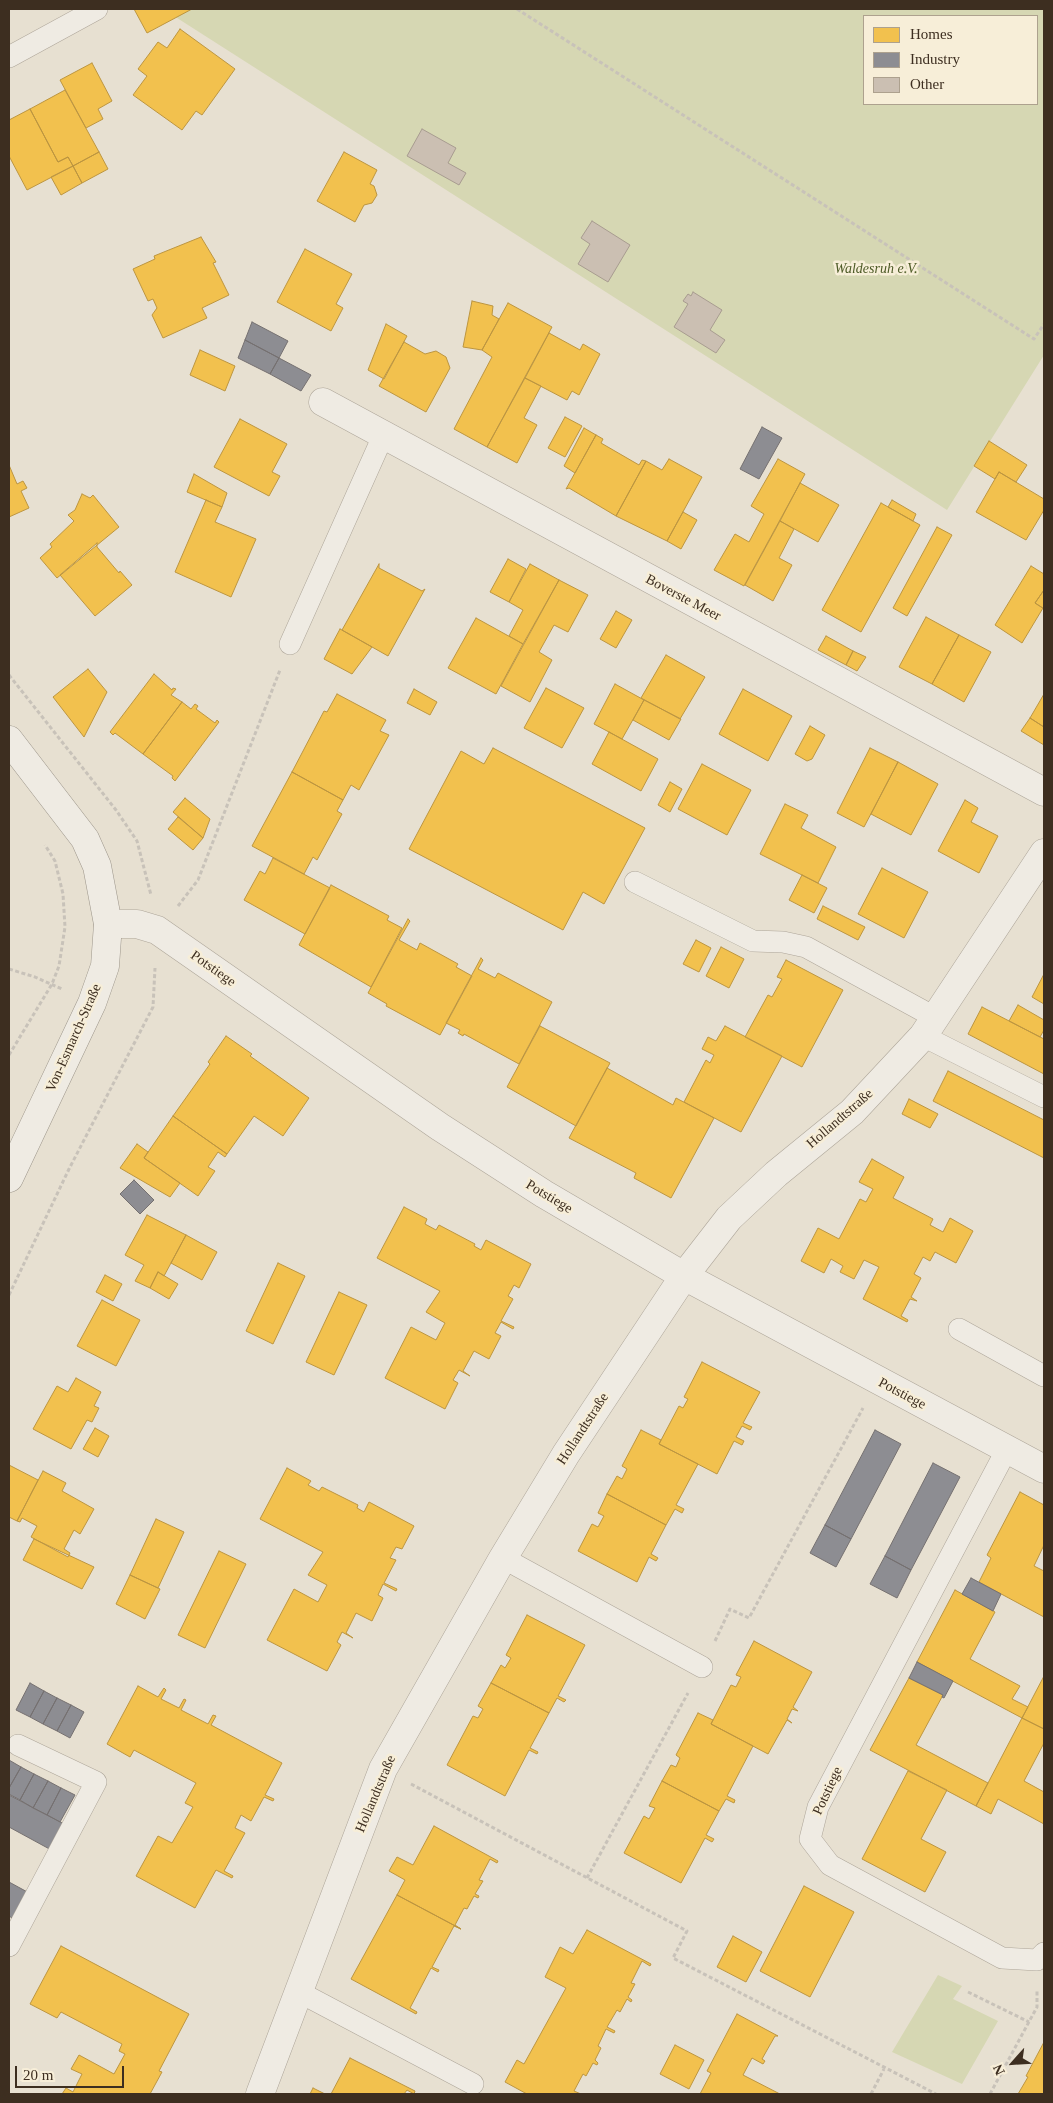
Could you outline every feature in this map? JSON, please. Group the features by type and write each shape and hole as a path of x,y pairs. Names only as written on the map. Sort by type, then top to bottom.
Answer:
{"street":[{"name":"Boverste Meer","path":"323,402 1044,792"},
{"name":"Von-Esmarch-Straße","path":"9,740 85,839 98,866 108,924 105,966 92,1003 9,1178"},
{"name":"Hollandtstraße","path":"260,2094 384,1769 503,1558 566,1454 684,1276 729,1218 776,1174 852,1112 929,1027 1044,853"},
{"name":"Potstiege","path":"108,924 137,924 157,930 440,1127 544,1194 684,1276 1044,1469"}],"lane":[{"path":"9,57 97,9"},
{"path":"290,644 383,436"},
{"path":"635,882 753,941 783,942 806,947 929,1027 1044,1097"},
{"path":"959,1330 1044,1376"},
{"name":"Potstiege","path":"1007,1449 818,1806 810,1838 830,1865 1002,1958 1041,1957"},
{"path":"503,1558 702,1667"},
{"path":"9,1946 96,1782 18,1745"},
{"path":"299,1992 473,2084"}],"path":[{"path":"517,9 1034,339 1044,324"},
{"path":"157,930 198,880 290,644"},
{"path":"9,1055 52,984 59,966 65,927 63,894 55,860 42,839"},
{"path":"9,969 52,984 92,1003"},
{"path":"587,1878 702,1667 730,1609 749,1618 877,1381"},
{"path":"384,1769 687,1931 673,1958 884,2069 936,2094"},
{"path":"990,2094 1037,2007 1041,1957"},
{"path":"968,1992 1029,2022"},
{"path":"871,2094 884,2069"}],"green space":[{"name":"Waldesruh e.V.","path":"163,9 1044,9 1044,355 947,510"},
{"path":"938,1975 962,1986 953,1999 998,2021 962,2084 892,2052"}],"building: Homes":[{"path":"134,9 192,9 147,33"},
{"path":"180,29 235,69 202,115 196,111 182,130 133,95 147,76 138,69 158,42 167,48"},
{"path":"92,63 112,101 98,109 103,119 86,128 60,80"},
{"path":"65,90 99,152 73,166 68,157 58,162 30,109"},
{"path":"30,109 58,162 68,157 73,166 27,190 9,156 9,120"},
{"path":"99,152 108,169 82,183 73,166"},
{"path":"344,152 377,170 370,184 374,186 377,195 372,203 364,205 355,222 317,201"},
{"path":"73,166 82,183 61,195 51,177"},
{"path":"201,237 216,262 213,263 229,295 202,308 207,318 163,338 152,315 157,308 153,299 148,301 133,269 155,259 154,256"},
{"path":"305,249 352,274 336,304 343,308 331,331 277,302"},
{"path":"472,301 493,306 492,315 499,319 482,350 463,347"},
{"path":"508,303 552,327 487,447 454,429 492,357 482,350"},
{"path":"386,324 407,336 384,379 368,370"},
{"path":"549,333 580,350 583,344 600,354 579,395 572,391 567,400 525,378"},
{"path":"404,342 425,354 436,351 446,357 450,368 426,412 379,386"},
{"path":"200,350 235,366 225,391 190,375"},
{"path":"525,378 541,386 524,418 537,425 517,463 487,447"},
{"path":"565,417 582,426 565,457 548,448"},
{"path":"240,419 287,444 272,472 280,476 269,496 214,467"},
{"path":"584,428 596,435 575,473 564,466"},
{"path":"596,435 603,439 601,443 639,465 642,460 646,461 616,516 569,488 566,489"},
{"path":"989,441 1027,465 1016,482 999,472 995,479 974,466"},
{"path":"669,459 702,477 667,541 616,516 646,461 662,470"},
{"path":"778,459 805,474 744,586 714,570 735,534 749,542 764,514 751,506"},
{"path":"9,465 17,484 23,481 27,488 21,491 29,508 9,517"},
{"path":"999,472 1044,499 1044,510 1026,540 976,512"},
{"path":"194,474 227,493 222,507 187,492"},
{"path":"800,483 839,505 818,542 780,521"},
{"path":"82,494 90,498 93,495 119,527 57,578 40,558 52,547 50,544 74,521 68,515 75,510"},
{"path":"206,500 222,507 215,522 256,539 231,597 175,572"},
{"path":"892,500 916,514 913,521 888,507"},
{"path":"881,503 920,525 861,632 822,610"},
{"path":"683,512 697,520 681,549 667,541"},
{"path":"780,521 794,529 779,558 792,565 773,601 745,585"},
{"path":"937,527 952,535 907,616 893,608"},
{"path":"97,543 97,547 132,585 95,616 60,575"},
{"path":"508,559 526,569 509,602 490,592"},
{"path":"379,564 379,568 422,591 425,589 388,656 342,630"},
{"path":"530,564 559,580 523,644 509,636 523,610 509,602"},
{"path":"1031,566 1044,574 1044,590 1035,603 1043,608 1022,643 995,625"},
{"path":"559,580 588,595 568,632 554,625 539,652 552,660 530,702 501,686"},
{"path":"1044,590 1044,609 1035,603"},
{"path":"616,611 632,620 616,648 600,639"},
{"path":"926,617 959,635 932,684 899,667"},
{"path":"476,618 523,644 496,694 448,668"},
{"path":"340,629 372,647 352,674 324,659"},
{"path":"959,635 991,652 964,702 932,684"},
{"path":"826,636 853,651 846,665 818,650"},
{"path":"853,651 866,657 857,671 846,665"},
{"path":"666,655 705,677 680,719 641,698"},
{"path":"88,669 107,692 84,737 53,697"},
{"path":"154,674 172,690 173,688 176,689 171,695 182,702 143,754 115,733 113,735 110,732"},
{"path":"615,684 644,700 622,739 594,724"},
{"path":"546,688 584,708 562,748 524,728"},
{"path":"414,689 437,702 430,715 407,703"},
{"path":"743,689 792,716 768,761 719,734"},
{"path":"337,694 386,720 380,731 389,735 359,790 351,785 343,800 292,772 324,711 327,712"},
{"path":"1044,694 1044,727 1030,718"},
{"path":"644,700 681,719 669,740 633,720"},
{"path":"182,702 191,709 195,704 198,706 196,709 215,723 217,720 219,722 175,781 172,778 173,776 143,754"},
{"path":"1030,718 1044,727 1044,745 1021,731"},
{"path":"810,726 825,735 812,759 807,761 795,754"},
{"path":"609,732 658,759 641,791 592,764"},
{"path":"493,748 645,828 604,904 583,892 563,930 409,849 461,751 484,764"},
{"path":"870,748 898,762 864,827 837,813"},
{"path":"898,762 938,784 911,835 871,814"},
{"path":"702,764 751,790 727,835 678,809"},
{"path":"292,772 343,800 337,811 342,814 317,860 313,857 304,874 252,846"},
{"path":"670,782 682,789 670,812 658,805"},
{"path":"185,798 210,819 203,838 173,812"},
{"path":"965,800 978,808 971,822 998,836 979,873 938,851"},
{"path":"785,804 808,815 801,828 836,847 818,883 760,854"},
{"path":"178,817 203,838 193,850 168,829"},
{"path":"273,858 330,888 305,934 244,900 260,871 265,874"},
{"path":"882,868 928,892 904,938 858,914"},
{"path":"802,875 827,888 814,913 789,900"},
{"path":"331,885 389,916 387,920 402,928 371,987 299,945"},
{"path":"823,906 865,927 858,940 817,919"},
{"path":"408,919 410,921 399,940 417,950 420,943 458,964 456,967 472,976 440,1035 386,1006 387,1004 368,993"},
{"path":"696,940 711,948 699,972 683,964"},
{"path":"721,947 744,959 729,988 706,976"},
{"path":"481,958 483,960 478,969 495,978 498,973 552,1002 519,1064 464,1034 463,1036 458,1033 460,1030 446,1023"},
{"path":"786,960 843,990 802,1067 745,1037 768,995 772,997 782,979 777,977"},
{"path":"1044,974 1044,1004 1032,997"},
{"path":"1018,1005 1044,1020 1044,1030 1040,1037 1009,1021"},
{"path":"982,1007 1044,1039 1044,1074 968,1034"},
{"path":"540,1026 610,1063 576,1126 507,1087"},
{"path":"725,1026 782,1056 741,1132 684,1102 706,1060 710,1063 714,1055 702,1049 708,1037 716,1041"},
{"path":"226,1036 252,1054 250,1056 309,1098 283,1136 254,1116 227,1154 173,1116 210,1064 208,1062"},
{"path":"607,1068 673,1105 676,1098 714,1118 671,1198 634,1178 636,1173 569,1138"},
{"path":"948,1071 1044,1120 1044,1158 933,1101"},
{"path":"909,1099 938,1114 930,1128 902,1114"},
{"path":"173,1116 227,1154 225,1157 218,1152 208,1167 215,1171 198,1196 144,1158"},
{"path":"137,1144 148,1152 144,1158 180,1183 170,1197 120,1168"},
{"path":"872,1159 904,1177 893,1198 933,1219 930,1225 943,1232 950,1218 973,1231 956,1263 935,1252 930,1261 923,1257 914,1274 921,1278 911,1297 917,1301 910,1299 901,1316 908,1320 907,1322 863,1299 879,1267 864,1260 854,1279 840,1272 843,1266 831,1259 824,1273 801,1261 818,1228 839,1239 860,1199 866,1202 873,1189 859,1182"},
{"path":"404,1207 427,1219 425,1224 436,1230 439,1225 475,1244 474,1246 481,1250 486,1240 531,1264 519,1288 514,1285 508,1296 513,1299 501,1321 514,1327 513,1329 501,1322 495,1333 501,1336 489,1359 474,1351 463,1371 470,1376 459,1370 453,1380 458,1383 445,1409 385,1378 411,1327 436,1340 445,1323 426,1312 440,1291 377,1258"},
{"path":"147,1215 186,1235 164,1276 158,1272 150,1288 135,1281 144,1265 125,1255"},
{"path":"186,1235 217,1252 202,1280 171,1263"},
{"path":"278,1263 305,1276 273,1344 246,1331"},
{"path":"158,1272 178,1284 169,1299 150,1288"},
{"path":"105,1275 122,1284 113,1301 96,1292"},
{"path":"339,1292 367,1305 334,1375 306,1362"},
{"path":"102,1300 140,1320 116,1366 77,1346"},
{"path":"702,1362 760,1392 743,1423 752,1427 750,1430 742,1426 736,1437 744,1441 742,1445 734,1441 717,1474 659,1444 679,1406 683,1408 688,1399 684,1397"},
{"path":"76,1378 101,1392 94,1406 99,1408 92,1422 87,1420 71,1449 33,1429 57,1386 68,1392"},
{"path":"95,1428 109,1436 98,1457 83,1449"},
{"path":"641,1430 661,1440 659,1444 698,1464 676,1505 684,1509 682,1513 675,1509 666,1525 607,1494 617,1476 622,1479 627,1469 622,1466"},
{"path":"9,1465 38,1480 17,1521 9,1517"},
{"path":"287,1468 311,1481 308,1485 319,1491 322,1487 358,1505 357,1508 364,1512 369,1502 414,1526 402,1549 396,1547 390,1558 396,1560 384,1583 397,1589 396,1591 383,1584 378,1595 383,1598 372,1621 356,1613 346,1633 353,1638 342,1632 337,1642 341,1645 327,1671 267,1640 294,1589 318,1602 327,1585 308,1575 323,1552 260,1519"},
{"path":"43,1471 66,1483 62,1491 94,1509 80,1534 74,1530 64,1549 70,1553 68,1557 31,1537 37,1526 22,1518 20,1522 17,1521"},
{"path":"1020,1492 1044,1505 1044,1545 1034,1566 1044,1571 1044,1617 979,1582 991,1558 987,1555"},
{"path":"607,1494 666,1525 651,1554 658,1558 656,1561 649,1557 637,1582 578,1551 592,1524 598,1527 604,1516 598,1513"},
{"path":"156,1519 184,1532 158,1588 130,1575"},
{"path":"34,1539 94,1567 82,1589 23,1560"},
{"path":"219,1551 246,1564 205,1648 178,1635"},
{"path":"130,1575 160,1589 145,1619 116,1604"},
{"path":"955,1590 995,1612 970,1659 1020,1686 1012,1699 1028,1707 1022,1718 917,1662"},
{"path":"527,1615 585,1645 558,1696 566,1700 564,1702 557,1698 549,1713 491,1683 501,1665 505,1668 511,1658 506,1655"},
{"path":"754,1641 812,1672 793,1707 798,1711 792,1709 787,1719 792,1723 787,1720 768,1754 711,1724 731,1685 736,1687 741,1677 736,1675"},
{"path":"1044,1676 1044,1729 1022,1718"},
{"path":"909,1678 943,1695 916,1745 988,1783 976,1806 870,1750"},
{"path":"491,1683 549,1713 530,1748 538,1752 537,1754 529,1750 505,1796 447,1765 473,1716 478,1718 483,1709 478,1706"},
{"path":"138,1686 158,1697 164,1688 166,1690 161,1699 179,1708 184,1699 186,1700 181,1710 208,1724 213,1715 216,1716 211,1725 282,1763 265,1795 274,1799 273,1801 264,1797 251,1821 241,1815 235,1828 245,1833 224,1871 233,1876 232,1878 216,1870 195,1908 136,1876 158,1836 172,1843 193,1807 185,1803 196,1783 134,1750 130,1757 107,1744"},
{"path":"698,1713 713,1720 711,1724 753,1746 727,1796 735,1800 734,1803 726,1799 719,1811 662,1781 671,1765 676,1767 680,1758 676,1755"},
{"path":"1022,1718 1044,1729 1044,1743 1024,1781 1044,1792 1044,1824 998,1799 991,1814 976,1806"},
{"path":"908,1771 947,1790 921,1839 946,1852 925,1892 862,1859"},
{"path":"662,1781 719,1811 706,1835 714,1839 712,1842 705,1838 681,1883 624,1853 644,1816 649,1819 655,1808 649,1806"},
{"path":"434,1826 498,1861 497,1863 490,1859 479,1880 483,1881 475,1894 479,1896 478,1898 474,1896 467,1909 464,1908 455,1925 461,1929 397,1895 405,1880 389,1871 397,1857 413,1865"},
{"path":"804,1886 854,1912 810,1997 760,1971"},
{"path":"397,1895 461,1929 454,1926 432,1967 439,1970 438,1972 431,1968 410,2008 417,2012 416,2014 351,1979"},
{"path":"587,1930 651,1964 650,1966 642,1961 631,1983 635,1984 628,1997 632,2000 631,2002 627,1999 620,2012 617,2010 607,2027 615,2031 614,2033 606,2029 598,2046 601,2048 595,2060 598,2063 597,2065 593,2063 586,2076 583,2074 574,2091 581,2094 527,2094 505,2082 517,2060 524,2064 566,1988 545,1977 560,1947 573,1954"},
{"path":"733,1936 762,1952 746,1982 717,1967"},
{"path":"61,1946 189,2014 159,2071 162,2072 150,2094 62,2094 66,2088 73,2092 82,2074 71,2069 79,2055 114,2074 125,2054 119,2051 122,2044 61,2012 57,2018 30,2004"},
{"path":"737,2014 778,2036 775,2036 762,2059 765,2061 763,2064 752,2058 743,2075 780,2094 700,2094 711,2073 707,2071"},
{"path":"1044,2042 1044,2094 1018,2094 1028,2077 1026,2076"},
{"path":"675,2045 704,2060 689,2089 660,2074"},
{"path":"350,2058 415,2091 414,2094 407,2090 404,2094 331,2094"},
{"path":"313,2088 325,2094 310,2094"}],"building: Industry":[{"path":"252,322 288,341 279,358 245,340"},
{"path":"245,340 279,358 270,374 238,358"},
{"path":"279,358 311,375 301,391 270,374"},
{"path":"762,427 782,438 759,479 740,469"},
{"path":"134,1180 154,1200 140,1214 120,1194"},
{"path":"875,1430 901,1444 851,1539 825,1525"},
{"path":"933,1463 960,1477 911,1570 885,1556"},
{"path":"825,1525 851,1539 836,1567 810,1553"},
{"path":"885,1556 911,1570 897,1598 870,1584"},
{"path":"971,1578 1001,1594 993,1611 962,1594"},
{"path":"917,1662 953,1681 944,1698 942,1697 943,1695 909,1678"},
{"path":"30,1683 44,1691 30,1717 16,1710"},
{"path":"44,1691 57,1698 43,1724 30,1717"},
{"path":"57,1698 71,1705 57,1731 43,1724"},
{"path":"71,1705 84,1712 70,1738 57,1731"},
{"path":"9,1760 21,1767 9,1788"},
{"path":"21,1767 34,1774 20,1800 9,1794 9,1788"},
{"path":"34,1774 48,1781 33,1808 20,1800"},
{"path":"48,1781 61,1788 47,1815 33,1808"},
{"path":"61,1788 75,1795 60,1822 47,1815"},
{"path":"9,1795 68,1826 55,1852 9,1827"},
{"path":"9,1882 31,1894 17,1921 9,1916"}],"building: Other":[{"path":"422,129 456,148 448,163 466,173 459,185 407,156"},
{"path":"592,221 630,245 608,282 578,264 590,244 581,238"},
{"path":"693,292 722,310 710,330 725,340 716,353 674,327 688,304 683,301 688,294 691,296"}]}
